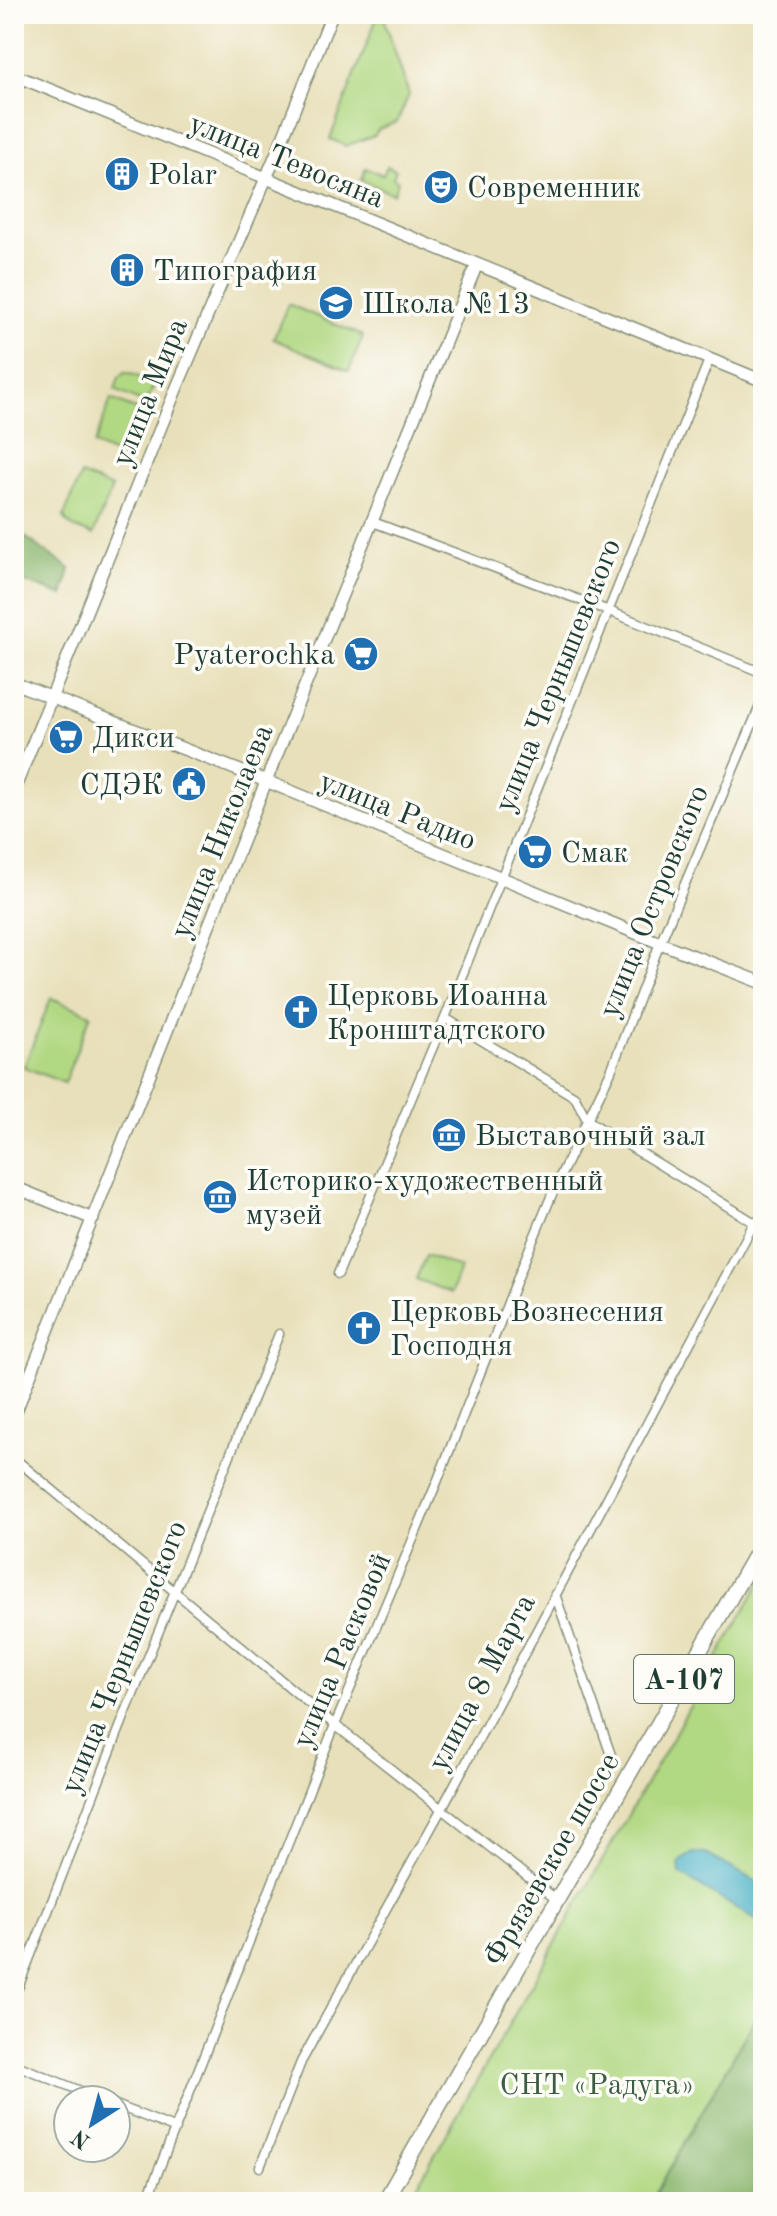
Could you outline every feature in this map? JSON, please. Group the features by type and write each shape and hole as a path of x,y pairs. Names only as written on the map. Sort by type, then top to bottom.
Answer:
{"highway":[{"name":"Фрязевское шоссе","path":"384,2202 763,1541"}],"main road":[{"name":"улица Мира","path":"14,790 332,14"},
{"name":"улица Тевосяна","path":"14,75 763,381"},
{"name":"улица Николаева","path":"14,1416 266,781 477,264"},
{"name":"улица Радио","path":"14,683 266,781 763,983"},
{"path":"14,1187 93,1219"}],"street":[{"name":"улица Чернышевского","path":"338,1274 445,1018 709,360"},
{"path":"373,522 763,673"},
{"name":"улица Островского","path":"587,1120 611,1071 660,943 763,699"},
{"path":"445,1018 575,1097 587,1120 763,1228"},
{"name":"улица Расковой","path":"146,2202 335,1725 437,1482 555,1187 587,1120"},
{"name":"улица 8 Марта","path":"260,2167 301,2062 442,1808 754,1223"},
{"name":"улица Чернышевского","path":"14,1998 279,1334"},
{"path":"14,1458 335,1725 557,1900"},
{"path":"555,1594 612,1758"},
{"path":"14,2064 63,2084"},
{"path":"132,2111 176,2129"}],"green space":[{"path":"383,14 409,95 397,122 346,146 330,139 378,15"},
{"path":"387,166 396,170 393,178 398,181 393,194 361,180 366,168 383,175"},
{"path":"288,304 363,336 349,371 273,339"},
{"path":"124,373 155,383 146,404 115,390 119,377"},
{"path":"111,399 142,412 123,458 94,445"},
{"path":"81,475 112,488 93,535 72,526 64,516"},
{"path":"14,529 70,569 63,596 14,578"},
{"path":"51,998 91,1014 64,1083 24,1067"},
{"path":"426,1255 460,1268 451,1293 416,1279"},
{"name":"СНТ «Радуга»","path":"763,1578 763,2004 651,2202 408,2202"},
{"path":"763,2004 763,2202 651,2202"}],"water":[{"path":"693,1853 706,1854 763,1885 763,1922 680,1874 682,1860"}],"place":[{"name":"Polar","path":"122,174"},
{"name":"Современник","path":"441,187"},
{"name":"Типография","path":"127,270"},
{"name":"Школа №13","path":"336,303"},
{"name":"Pyaterochka","path":"361,654"},
{"name":"Дикси","path":"66,737"},
{"name":"СДЭК","path":"189,784"},
{"name":"Смак","path":"535,852"},
{"name":"Церковь Иоанна Кронштадтского","path":"301,1012"},
{"name":"Выставочный зал","path":"449,1135"},
{"name":"Историко-художественный музей","path":"220,1197"},
{"name":"Церковь Вознесения Господня","path":"364,1328"}]}
